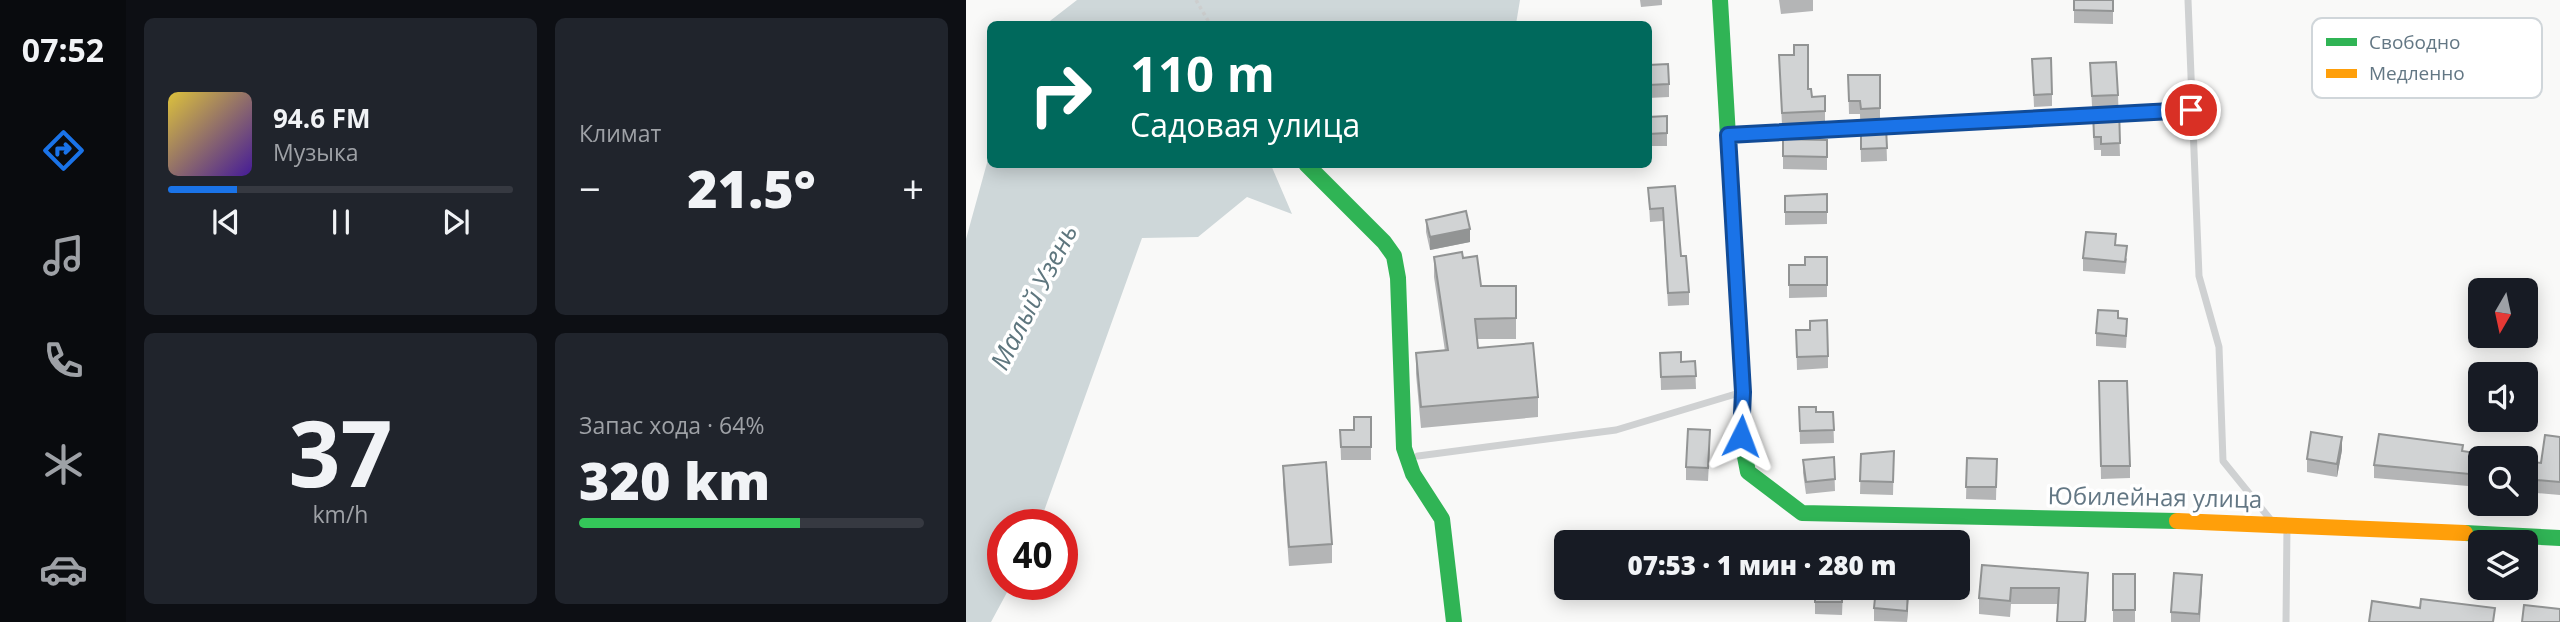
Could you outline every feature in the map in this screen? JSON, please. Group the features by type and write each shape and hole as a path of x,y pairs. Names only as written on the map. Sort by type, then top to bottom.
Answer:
{"street":[{"path":"1720,0 1743,392"},
{"path":"1310,168 1384,242 1394,256 1398,278 1404,448 1413,474 1442,519 1454,622"},
{"name":"Юбилейная улица","path":"1743,392 1741,436 1748,471 1802,513 2280,523 2560,538"}],"lane":[{"path":"2188,0 2199,276 2220,347 2223,461 2280,523 2286,622"},
{"path":"1728,135 2191,110"},
{"path":"1418,456 1616,430 1743,392"}],"path":[{"path":"1196,0 1208,21"}],"water":[{"path":"1077,0 1520,0 1516,21 1050,21"},
{"name":"Малый Узень","path":"987,163 987,168 1272,168 1292,214 1247,197 1198,237 1142,238 1045,509 987,509 987,600 1003,600 991,622 966,622 966,239"}],"building":[{"path":"2074,0 2113,0 2113,11 2074,10"},
{"path":"1794,45 1808,45 1808,89 1811,89 1812,97 1825,96 1825,111 1782,113 1779,55 1794,55"},
{"path":"2051,58 2052,94 2034,95 2032,59"},
{"path":"2116,62 2118,95 2092,96 2090,63"},
{"path":"1668,64 1669,84 1652,85 1652,65"},
{"path":"1848,75 1880,75 1880,108 1861,109 1860,101 1849,101"},
{"path":"2119,107 2120,143 2101,144 2101,137 2094,137 2093,109"},
{"path":"1667,116 1667,133 1652,134 1652,117"},
{"path":"1880,120 1880,127 1886,127 1887,148 1861,149 1861,121"},
{"path":"1783,139 1827,140 1827,157 1783,156"},
{"path":"1675,186 1681,256 1686,256 1689,292 1668,293 1663,208 1650,209 1648,188"},
{"path":"1827,194 1827,212 1785,212 1785,196"},
{"path":"1466,211 1470,229 1430,237 1426,220"},
{"path":"2086,232 2116,234 2115,245 2127,246 2125,262 2083,258"},
{"path":"1462,252 1463,258 1477,256 1481,286 1516,286 1516,318 1475,319 1478,348 1533,343 1538,397 1421,407 1416,353 1448,350 1434,257"},
{"path":"1805,257 1827,257 1827,285 1789,285 1789,265 1805,265"},
{"path":"2098,310 2118,311 2118,318 2127,319 2126,336 2096,333"},
{"path":"1827,320 1828,356 1797,357 1796,330 1810,330 1810,321"},
{"path":"1681,352 1681,362 1695,361 1696,376 1661,377 1660,353"},
{"path":"2099,381 2127,381 2130,466 2101,466"},
{"path":"1799,407 1816,407 1816,412 1833,412 1834,430 1800,431"},
{"path":"1354,417 1371,417 1371,447 1341,447 1340,430 1354,430"},
{"path":"1688,429 1710,430 1708,468 1686,467"},
{"path":"2311,432 2342,437 2337,464 2307,459"},
{"path":"2379,434 2463,445 2462,451 2468,452 2468,474 2374,465"},
{"path":"2545,435 2560,437 2560,482 2538,480 2538,463 2541,463"},
{"path":"1894,451 1893,482 1860,481 1861,454"},
{"path":"1834,457 1835,479 1806,482 1803,460"},
{"path":"1967,458 1997,459 1996,487 1966,487"},
{"path":"1326,462 1332,544 1289,547 1283,466"},
{"path":"1982,565 2088,573 2085,622 2057,622 2059,588 2011,588 2010,601 1979,598"},
{"path":"2174,573 2202,575 2199,614 2171,612"},
{"path":"2113,574 2135,574 2135,610 2113,610"},
{"path":"2421,599 2495,608 2493,622 2369,622 2372,601 2420,608"},
{"path":"1815,600 1842,600 1842,602"},
{"path":"1875,600 1907,600 1907,611 1874,608"},
{"path":"2524,605 2560,609 2560,622 2522,622"}],"traffic: fast":[{"path":"1720,0 1743,392 1741,436 1748,472 1802,513 2177,521"},
{"path":"1310,168 1384,242 1394,256 1398,278 1404,448 1413,474 1442,519 1454,622"},
{"path":"2465,533 2560,538"}],"traffic: slow":[{"path":"2177,521 2465,533"}],"route":[{"path":"1741,436 1743,392 1728,135 2191,110"}]}
